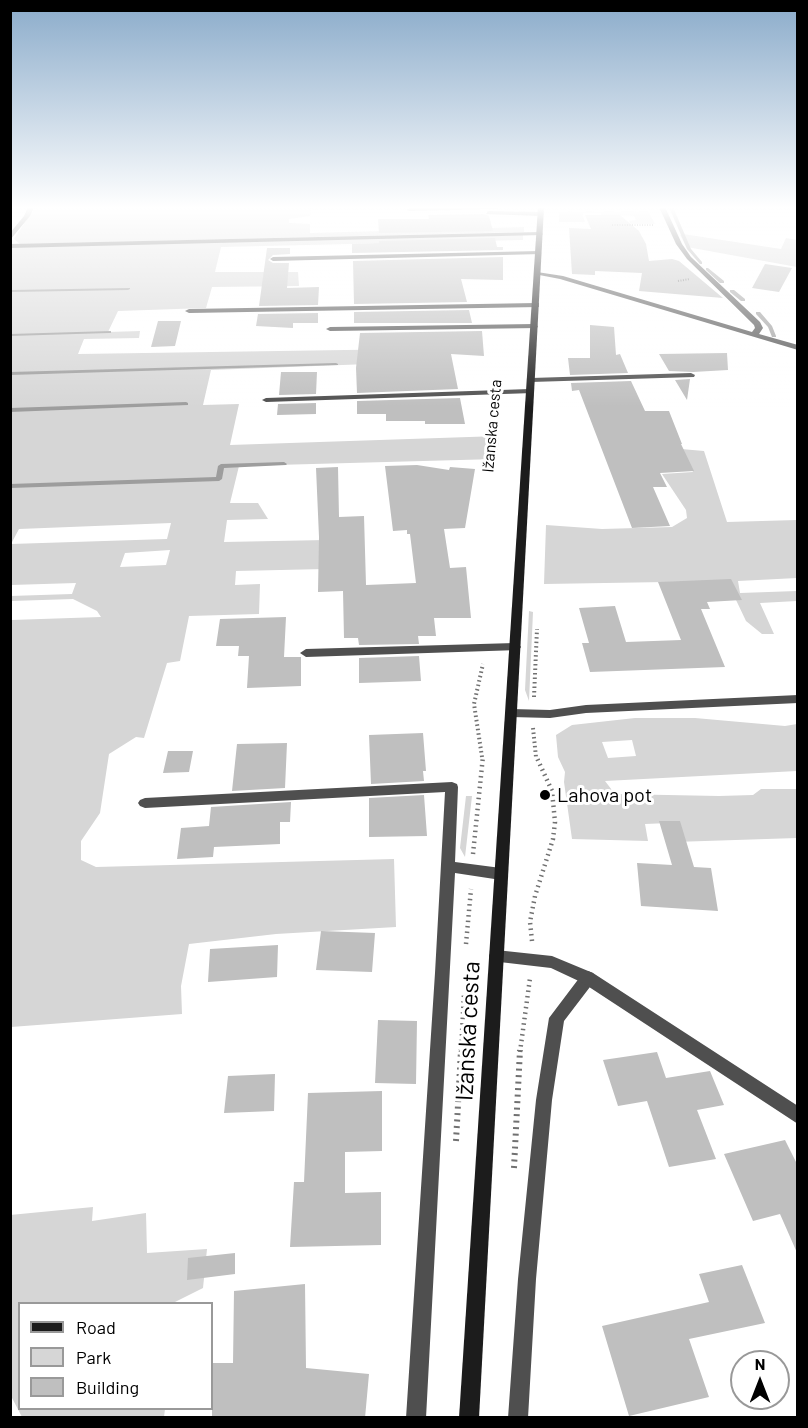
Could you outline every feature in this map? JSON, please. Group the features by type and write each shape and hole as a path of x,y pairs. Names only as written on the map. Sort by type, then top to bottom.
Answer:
{"main road":[{"name":"Ižanska cesta","path":"470,1418 537,274"}],"street":[{"path":"537,274 561,277 798,348"},
{"path":"705,274 757,324 759,328 754,335"},
{"path":"189,311 536,305"},
{"path":"330,329 534,326"},
{"path":"531,380 691,375"},
{"path":"266,400 530,392"},
{"path":"306,653 515,647"},
{"path":"511,712 550,714 586,709 798,699"},
{"path":"145,803 452,787 416,1418"},
{"path":"448,867 501,874"},
{"path":"496,956 552,962 588,978 798,1116"},
{"path":"518,1418 544,1100 556,1018 588,978"}],"path":[{"path":"473,859 483,752 474,704 477,681 489,647"},
{"path":"533,725 534,750 552,791 555,822 553,839 535,896 530,922 533,936"},
{"name":"Ižanska cesta","path":"466,946 472,882"},
{"path":"520,1052 530,982"},
{"name":"Ižanska cesta","path":"463,1029 464,988"}],"green space":[{"path":"11,274 298,274 299,286 212,287 206,308 118,311 108,332 140,331 139,338 84,339 78,354 412,349 421,362 211,370 203,405 239,404 230,445 499,436 497,459 239,466 230,503 258,503 268,519 227,520 224,542 326,540 325,569 236,571 235,585 260,584 259,614 189,616 180,661 167,663 144,738 136,737 109,754 100,813 81,841 81,860 96,867 394,859 396,927 276,934 189,944 181,986 182,1014 11,1027 11,620 101,617 97,611 73,599 11,601 10,596 72,594 76,583 11,585","holes":["171,523 167,539 11,544 19,529","170,550 166,565 120,567 125,553"]},
{"path":"681,449 704,451 727,522 797,520 797,578 738,581 740,593 797,591 797,601 760,603 774,634 762,634 746,621 727,581 544,584 546,525 602,529 672,527 687,518 686,510 662,474 693,472"},
{"path":"529,611 533,612 529,701 525,690"},
{"path":"635,718 695,718 785,726 797,724 797,771 605,781 615,794 719,796 753,795 761,789 797,789 797,838 674,842 669,823 645,824 648,841 572,839 564,782 565,772 558,757 556,735 572,725","holes":["632,740 636,756 608,758 602,742"]},
{"path":"466,796 472,796 465,857 460,848"},
{"path":"93,1207 92,1221 146,1213 147,1253 207,1249 203,1288 175,1302 18,1302 18,1409 11,1396 10,1215"},
{"path":"18,1410 165,1410 164,1417 22,1417"}],"building":[{"path":"263,274 288,274 287,288 319,287 318,305 259,306"},
{"path":"353,274 503,274 503,280 461,279 467,302 354,304"},
{"path":"642,274 694,274 723,298 639,291"},
{"path":"760,274 789,274 779,292 752,288"},
{"path":"469,310 472,323 354,323 354,312"},
{"path":"318,313 318,323 293,323 293,328 256,326 258,314"},
{"path":"158,321 181,321 175,346 151,347"},
{"path":"590,325 614,327 616,355 620,354 628,373 570,375 568,358 590,358"},
{"path":"482,331 484,356 451,354 458,389 357,393 356,368 360,333"},
{"path":"727,353 728,370 693,372 669,371 659,354"},
{"path":"281,372 317,372 316,394 279,395"},
{"path":"690,379 687,400 675,380"},
{"path":"631,381 645,411 669,411 694,471 660,473 667,487 653,487 670,526 632,528 579,390 572,391 571,383"},
{"path":"460,398 465,424 386,421 386,414 357,414 357,401"},
{"path":"316,403 316,414 277,415 278,404"},
{"path":"417,465 449,470 450,467 475,469 465,528 444,529 450,568 466,567 471,618 434,618 436,636 418,636 419,644 359,645 358,638 344,638 343,591 318,592 319,537 316,468 338,467 339,517 364,516 366,585 416,583 410,534 407,534 407,530 393,531 385,466"},
{"path":"731,579 742,600 707,602 710,609 701,609 725,667 590,672 582,643 589,643 579,608 615,606 626,642 681,640 658,582"},
{"path":"286,617 284,657 301,657 301,686 247,688 249,656 238,656 239,646 216,646 220,619"},
{"path":"419,656 421,681 359,683 359,658"},
{"path":"423,733 426,771 423,771 424,781 371,784 369,735"},
{"path":"287,743 285,788 232,791 237,744"},
{"path":"168,751 193,751 189,772 163,773"},
{"path":"424,795 427,836 369,837 369,798"},
{"path":"291,802 290,822 280,822 280,844 214,847 213,857 177,859 181,828 209,826 211,807"},
{"path":"659,821 680,821 694,867 711,868 718,911 641,906 637,863 672,865"},
{"path":"321,931 375,933 372,972 316,970"},
{"path":"278,945 277,977 208,982 210,949"},
{"path":"378,1020 417,1021 416,1084 375,1083"},
{"path":"657,1052 666,1078 710,1071 724,1105 697,1110 716,1159 669,1167 647,1101 618,1106 603,1060"},
{"path":"275,1074 274,1111 224,1113 228,1076"},
{"path":"382,1091 382,1151 345,1152 345,1193 381,1192 381,1245 290,1247 294,1182 304,1182 308,1093"},
{"path":"785,1140 798,1166 798,1255 780,1214 753,1221 724,1154"},
{"path":"235,1253 235,1274 187,1280 188,1258"},
{"path":"742,1265 765,1323 689,1339 709,1397 629,1416 602,1326 709,1302 699,1274"},
{"path":"305,1284 306,1368 369,1374 365,1418 212,1418 213,1363 233,1363 234,1291"}],"waterway":[{"path":"712,274 722,282"},
{"path":"10,291 128,289"},
{"path":"732,291 743,300"},
{"path":"758,313 770,327 774,336"},
{"path":"10,335 109,332"},
{"path":"10,374 336,364"},
{"path":"10,410 186,404"},
{"path":"10,486 219,479 221,466 284,464"}],"place":[{"name":"Lahova pot","path":"545,795"}]}
